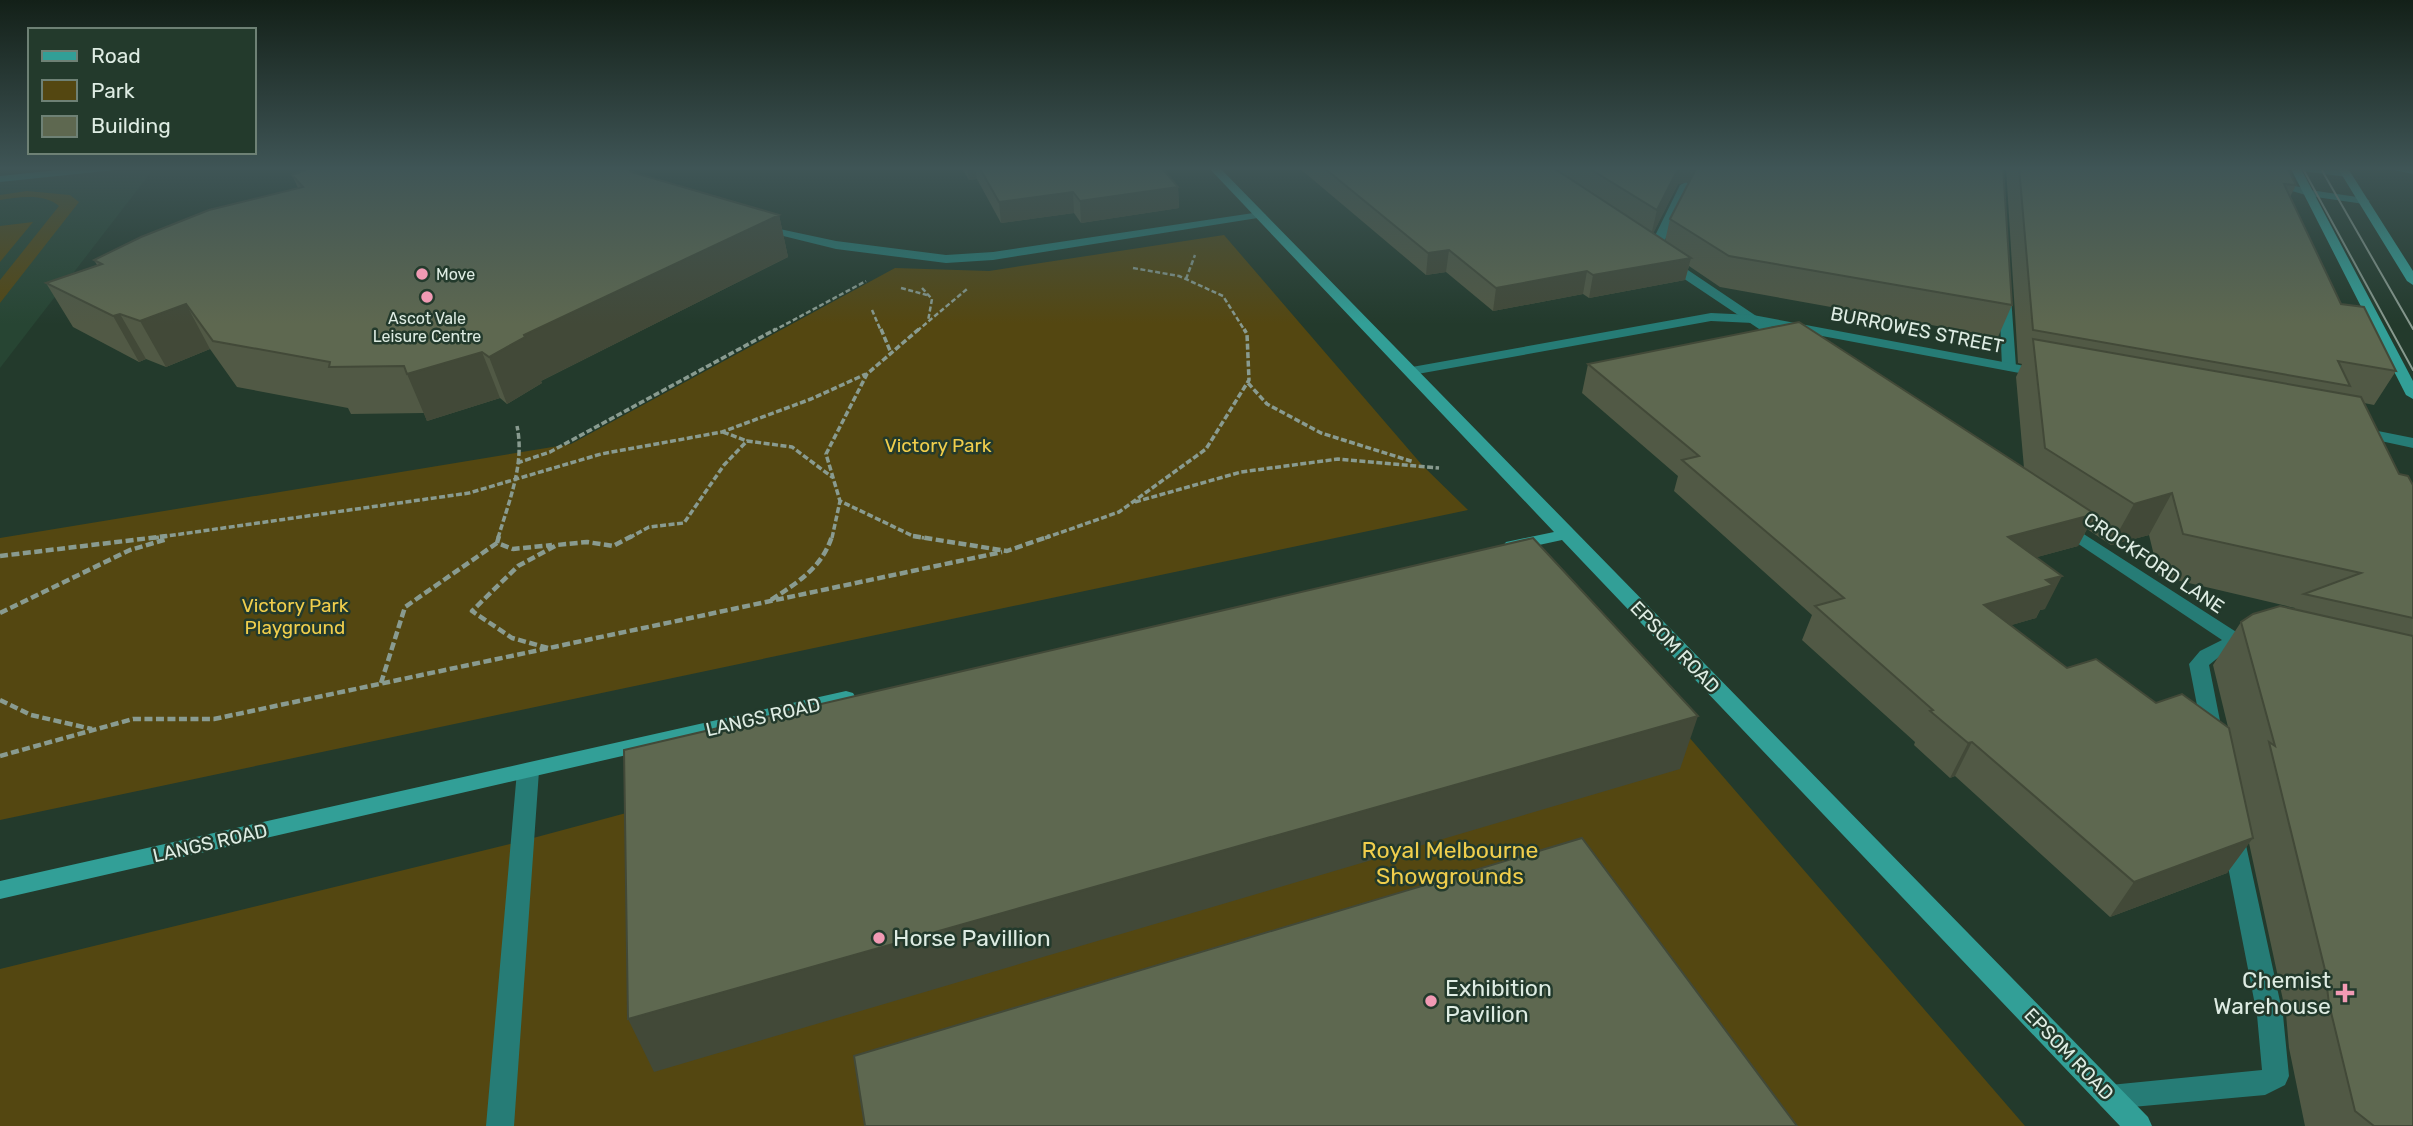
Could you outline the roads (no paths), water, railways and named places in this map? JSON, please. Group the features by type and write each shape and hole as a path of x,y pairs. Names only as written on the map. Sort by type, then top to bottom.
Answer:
{"main road":[{"name":"EPSOM ROAD","path":"1265,220 2138,1126"},
{"path":"2322,220 2413,396"},
{"path":"2375,220 2413,281"},
{"path":"1496,550 1566,534"},
{"name":"LANGS ROAD","path":"0,890 866,694"}],"street":[{"path":"747,225 836,245 946,259 993,256 1231,220"},
{"path":"1665,220 1647,248 1794,346"},
{"path":"2004,287 2010,367"},
{"name":"BURROWES STREET","path":"1412,371 1711,317 1753,319 2050,374"},
{"path":"2346,430 2413,443"},
{"name":"CROCKFORD LANE","path":"2054,520 2237,641"},
{"path":"2218,759 2199,664 2204,656 2237,641 2261,643"},
{"path":"500,1126 528,771"},
{"path":"2110,1097 2266,1083 2276,1076 2270,1015 2229,813"}],"tram line":[{"path":"2331,220 2413,370"},
{"path":"2350,220 2413,329"}],"place":[{"name":"Move","path":"422,274"},
{"name":"Ascot Vale Leisure Centre","path":"427,297"},
{"name":"Horse Pavillion","path":"879,938"},
{"name":"Chemist Warehouse","path":"2345,993"},
{"name":"Exhibition Pavilion","path":"1431,1001"}],"park label":[{"name":"Victory Park","path":"938,445"},
{"name":"Victory Park Playground","path":"295,616"},
{"name":"Royal Melbourne Showgrounds","path":"1450,863"}]}
